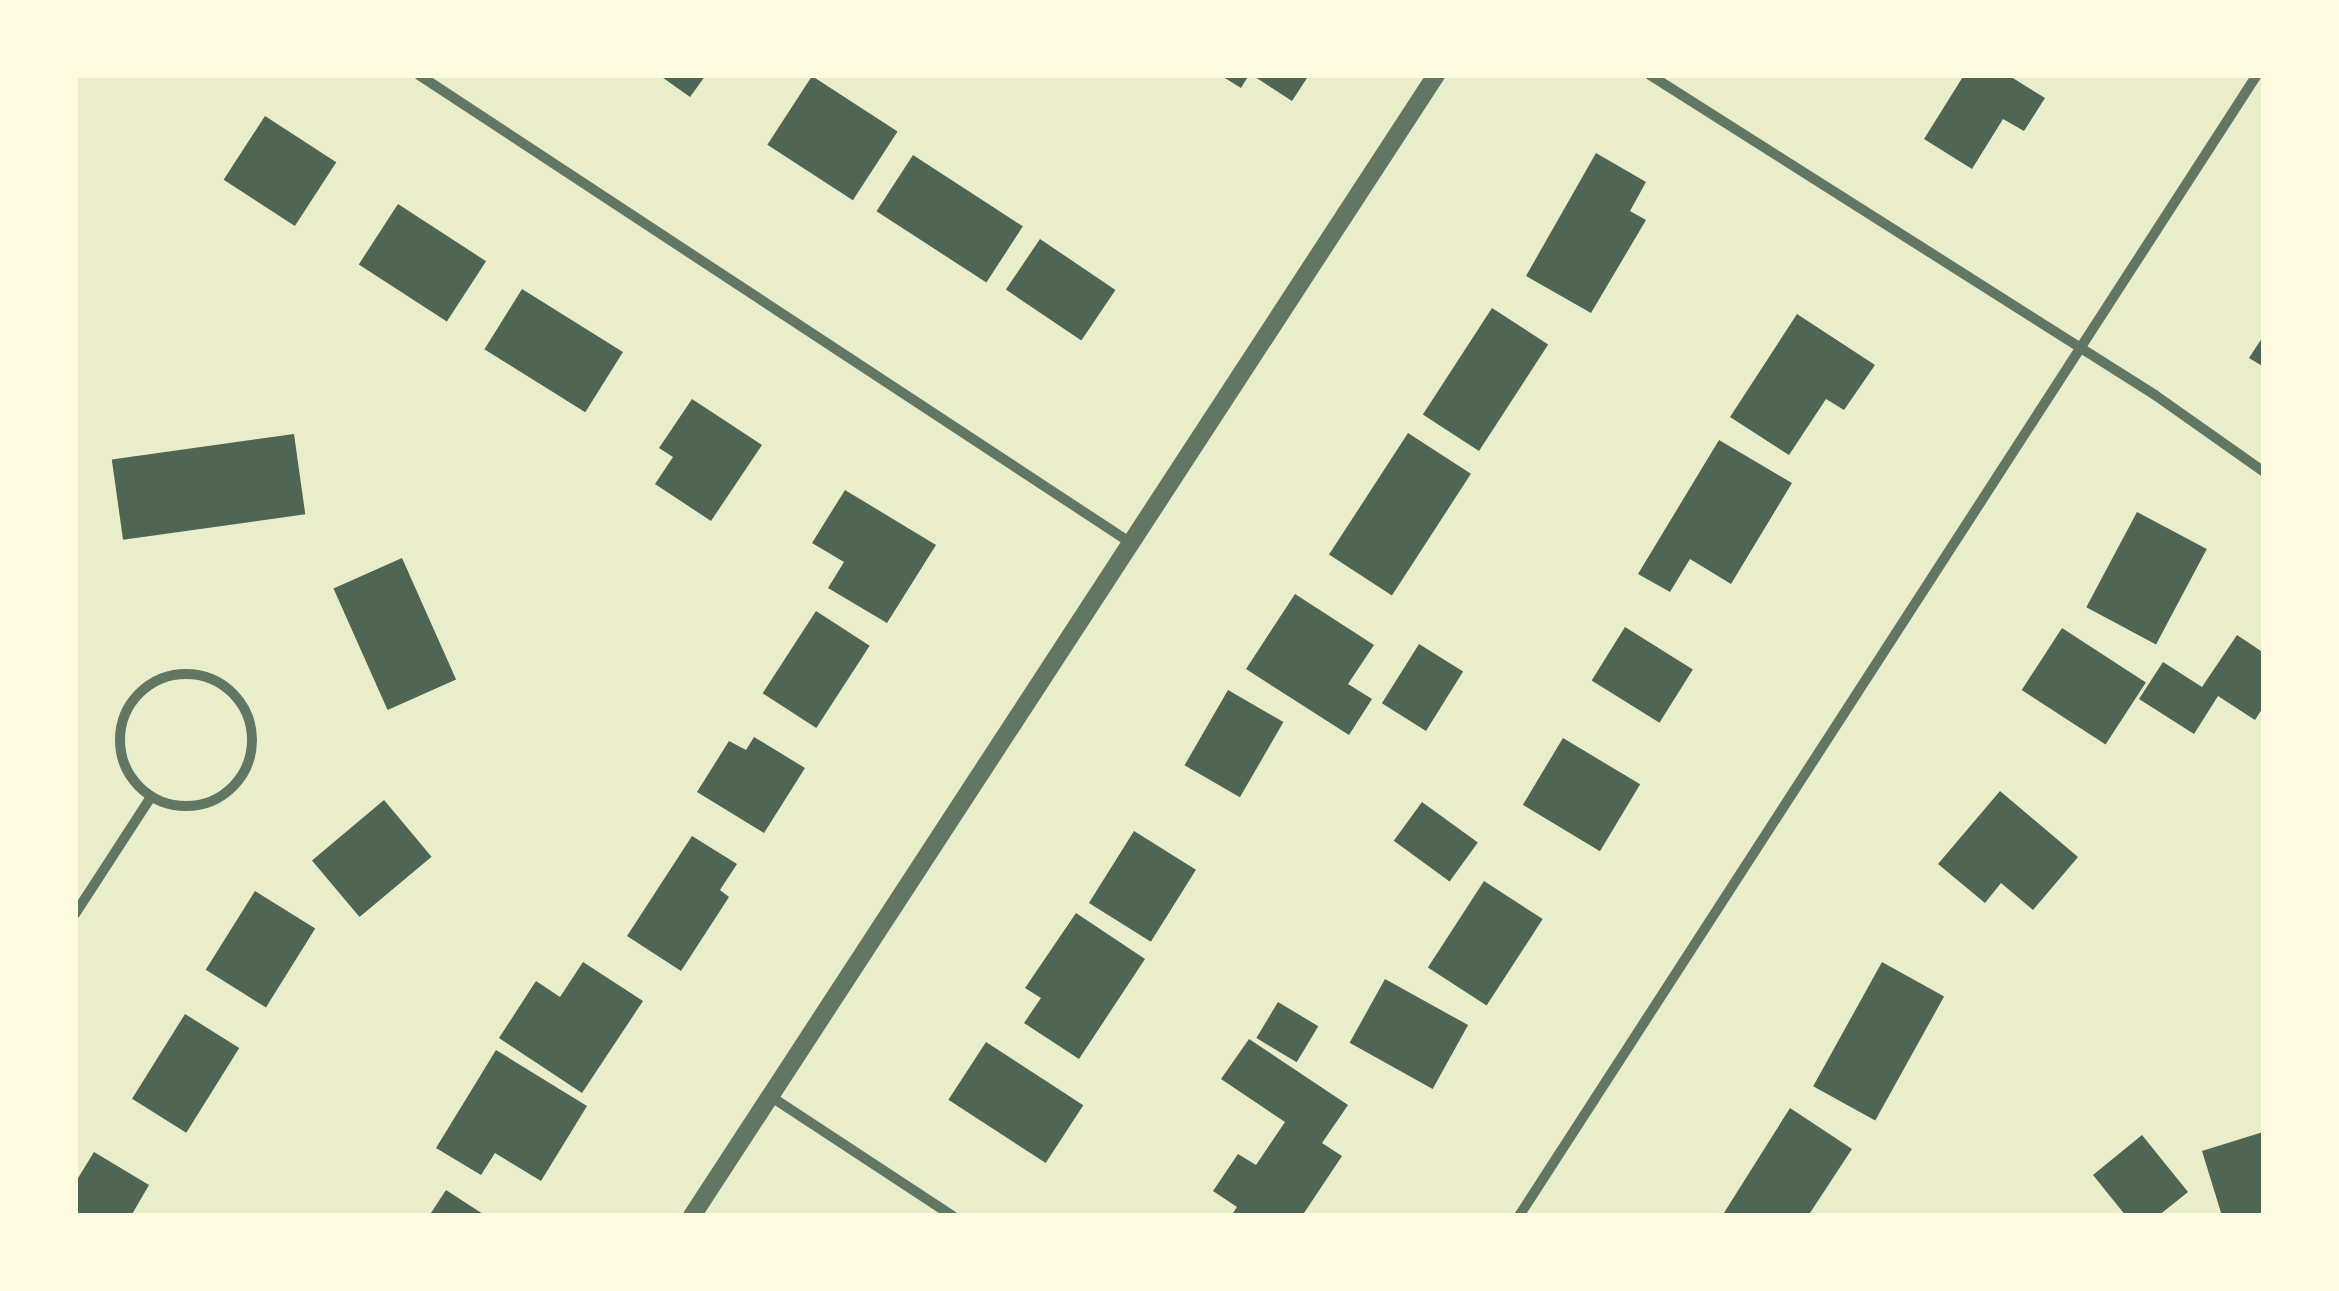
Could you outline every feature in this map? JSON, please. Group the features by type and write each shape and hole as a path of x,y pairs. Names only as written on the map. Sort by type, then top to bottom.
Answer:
{"street":[{"path":"419,75 1132,544"},
{"path":"692,1216 1436,75"},
{"path":"1650,75 2155,396 2264,472"},
{"path":"1520,1216 2256,75"},
{"path":"188,673 210,678 243,706 251,726 252,748 246,769 233,787 194,806 151,797 135,783 124,764 122,721 132,701 166,676 188,673"},
{"path":"75,914 151,797"},
{"path":"770,1096 953,1216"}],"building":[{"path":"659,75 706,75 690,97"},
{"path":"1220,75 1249,75 1241,88"},
{"path":"1252,75 1309,75 1292,101"},
{"path":"1964,75 2008,75 2045,98 2024,131 2003,119 1972,169 1924,139"},
{"path":"812,76 898,132 853,200 767,145"},
{"path":"265,116 336,162 295,226 224,180"},
{"path":"1596,153 1646,182 1630,211 1646,220 1591,313 1526,276"},
{"path":"913,155 1023,226 986,283 877,211"},
{"path":"398,204 486,261 447,322 359,264"},
{"path":"1040,239 1115,290 1081,340 1006,290"},
{"path":"522,289 623,352 585,412 484,349"},
{"path":"1492,308 1548,344 1479,451 1423,415"},
{"path":"1797,314 1875,365 1844,410 1826,399 1789,455 1730,417"},
{"path":"2264,335 2264,367 2249,358"},
{"path":"692,399 762,445 711,521 655,484 673,457 659,448"},
{"path":"1408,433 1471,474 1392,595 1329,555"},
{"path":"294,434 305,514 123,540 112,460"},
{"path":"1719,440 1792,483 1731,584 1690,559 1670,592 1638,574"},
{"path":"845,490 936,545 887,623 828,588 844,562 812,543"},
{"path":"2137,512 2207,549 2156,644 2086,607"},
{"path":"402,558 456,680 388,710 333,589"},
{"path":"1295,594 1374,645 1348,684 1372,699 1349,735 1246,669"},
{"path":"816,611 870,646 816,728 763,693"},
{"path":"1625,627 1693,669 1659,723 1592,680"},
{"path":"2062,628 2146,682 2106,745 2022,690"},
{"path":"2237,635 2264,653 2264,706 2255,720 2218,696 2194,734 2139,699 2163,662 2202,687"},
{"path":"1419,644 1463,672 1426,731 1382,703"},
{"path":"1228,690 1283,722 1240,797 1184,765"},
{"path":"754,737 805,768 764,833 697,792 729,741 746,750"},
{"path":"1563,738 1640,784 1600,851 1523,805"},
{"path":"2000,791 2078,857 2033,910 2001,883 1985,903 1938,864"},
{"path":"384,800 432,857 360,917 312,860"},
{"path":"1422,802 1478,843 1450,881 1394,841"},
{"path":"1134,831 1196,870 1151,942 1089,903"},
{"path":"692,836 737,864 720,890 729,897 681,971 627,936"},
{"path":"1484,881 1543,919 1487,1006 1428,967"},
{"path":"255,891 315,929 266,1007 206,970"},
{"path":"1076,913 1145,959 1079,1059 1024,1023 1041,998 1025,988"},
{"path":"583,962 643,1001 582,1093 499,1038 536,981 560,997"},
{"path":"1882,962 1944,996 1875,1121 1813,1086"},
{"path":"1385,979 1468,1025 1433,1089 1350,1043"},
{"path":"1278,1002 1318,1026 1297,1062 1256,1038"},
{"path":"185,1014 239,1048 186,1133 132,1099"},
{"path":"1249,1039 1348,1105 1322,1143 1342,1156 1302,1216 1231,1216 1237,1207 1213,1191 1238,1154 1256,1165 1285,1122 1221,1079"},
{"path":"986,1042 1083,1105 1046,1163 948,1100"},
{"path":"496,1050 587,1106 541,1181 495,1153 481,1175 436,1148"},
{"path":"1790,1108 1852,1149 1808,1216 1722,1216"},
{"path":"2263,1132 2264,1216 2222,1216 2202,1151"},
{"path":"2142,1135 2188,1192 2158,1216 2126,1216 2093,1175"},
{"path":"94,1152 149,1185 131,1216 75,1216 75,1183"},
{"path":"446,1190 486,1216 429,1216"}]}
